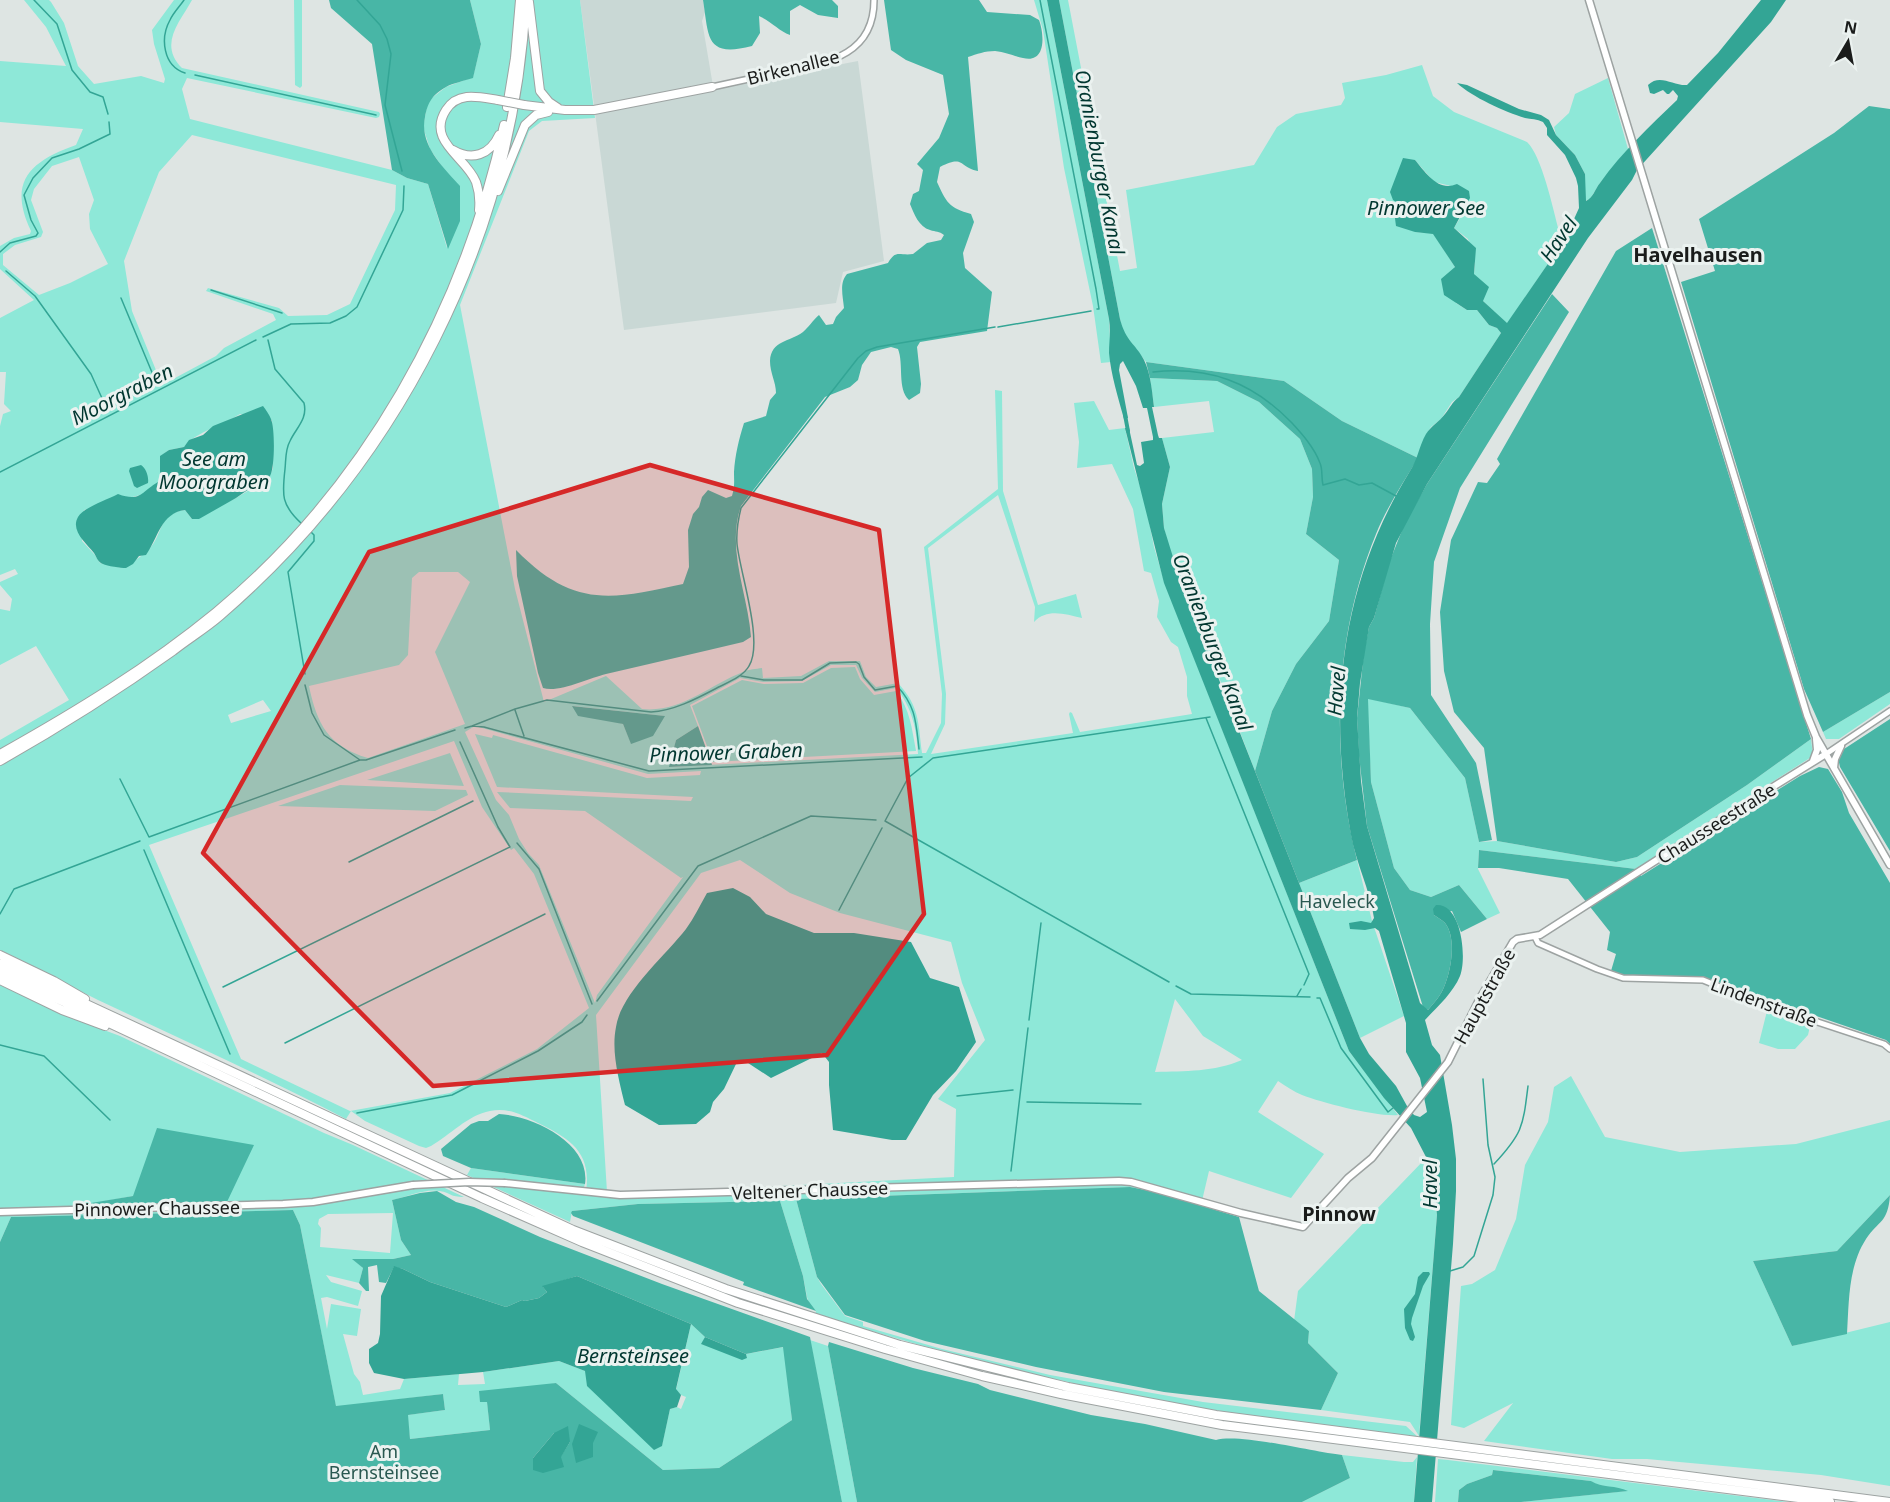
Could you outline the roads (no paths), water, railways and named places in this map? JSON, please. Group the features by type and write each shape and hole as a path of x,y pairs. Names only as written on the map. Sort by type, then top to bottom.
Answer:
{"highway":[{"path":"0,752 27,739 132,674 216,612 305,528 362,452 404,386 441,316 479,220 505,123 515,58 520,0"},
{"path":"527,0 540,91 549,102 565,110"},
{"path":"487,215 505,148 521,62 527,0"},
{"path":"0,761 103,700 218,618 263,577 366,456 398,408 430,351 459,290 487,215 525,125 530,119 540,113 612,107 712,87"},
{"path":"479,220 480,203 476,182 467,168 446,145 441,131 441,119 452,102 470,97 565,110"},
{"path":"446,145 462,155 479,155 491,148 505,123"},
{"path":"0,955 61,984 109,1015"},
{"path":"0,964 531,1212 656,1264 786,1310 943,1357 1085,1391 1227,1417 1410,1446"},
{"path":"0,972 560,1233 661,1274 809,1326 946,1366 1079,1398 1240,1428 1890,1502"},
{"path":"0,981 77,1016 138,1037"},
{"path":"1444,1450 1830,1502"}],"main road":[{"path":"1589,0 1807,715 1816,737 1890,865"},
{"path":"1813,762 1817,750 1816,737"},
{"path":"1834,769 1835,759 1841,746"},
{"name":"Chausseestraße","path":"1607,892 1826,754"},
{"name":"Hauptstraße","path":"1303,1227 1348,1178 1372,1158 1448,1062 1479,1000 1513,942 1517,939 1534,938 1607,892"},
{"name":"Veltener Chaussee","path":"313,1202 413,1185 459,1182 505,1183 621,1195 1119,1181 1137,1183 1241,1213 1303,1227"},
{"name":"Pinnower Chaussee","path":"0,1212 313,1202"}],"street":[{"name":"Birkenallee","path":"712,87 820,64 843,56 857,46 867,31 873,15 874,0"},
{"path":"1826,754 1890,711"},
{"name":"Lindenstraße","path":"1534,938 1538,943 1616,976 1703,980 1749,999 1884,1044 1890,1049"}],"water":[{"name":"Pinnower See","path":"1047,0 1059,0 1122,327 1144,360 1150,377 1154,407 1152,407 1158,435 1162,438 1170,467 1162,504 1164,528 1181,583 1360,1038 1369,1054 1396,1086 1407,1106 1414,1115 1420,1117 1427,1112 1420,1078 1406,1052 1406,1023 1379,931 1375,928 1350,929 1349,923 1361,921 1371,923 1374,918 1351,835 1340,739 1341,693 1346,647 1355,601 1368,557 1387,514 1415,462 1428,431 1459,397 1501,333 1497,328 1489,325 1477,310 1467,310 1444,295 1441,279 1455,267 1433,234 1415,232 1396,226 1394,211 1399,204 1393,200 1390,192 1403,158 1415,160 1438,183 1450,186 1457,184 1469,191 1470,198 1454,228 1476,248 1474,274 1489,287 1483,301 1507,323 1565,239 1579,208 1578,186 1565,155 1547,135 1547,128 1543,122 1499,108 1471,94 1457,83 1467,85 1549,120 1556,135 1575,155 1585,174 1586,201 1627,150 1677,100 1678,96 1673,90 1669,94 1663,90 1654,94 1650,93 1648,85 1662,80 1687,85 1718,53 1761,0 1786,0 1771,22 1637,170 1588,238 1427,484 1396,543 1374,618 1369,627 1357,718 1361,781 1367,826 1420,1003 1428,1010 1444,987 1452,955 1449,929 1434,915 1433,909 1436,905 1445,907 1457,922 1463,957 1457,982 1425,1020 1432,1045 1440,1055 1456,1159 1453,1244 1432,1502 1414,1502 1437,1215 1426,1157 1411,1128 1384,1098 1349,1051 1164,583 1125,428 1129,428 1137,465 1140,466 1144,463 1141,442 1153,440 1153,437 1147,408 1143,408 1136,386 1123,361 1119,370 1128,418 1124,419 1111,370 1109,319"},
{"name":"See am Moorgraben","path":"263,406 271,419 273,431 273,465 268,478 254,487 255,489 249,489 199,519 192,519 185,510 170,516 161,527 146,555 139,556 133,564 126,568 99,561 76,527 81,513 118,494 132,497 141,494 160,481 160,456 169,450 184,447 189,440 203,435 213,426"},
{"path":"141,465 147,473 148,483 137,488 134,486 129,471 130,468"},
{"path":"733,888 750,897 766,914 814,933 854,933 911,942 930,978 959,987 976,1042 956,1071 933,1095 906,1140 892,1140 833,1130 829,1062 822,1053 771,1078 745,1061 736,1064 724,1089 713,1102 710,1112 696,1124 659,1125 625,1105 614,1046 616,1027 626,1001 645,975 686,929 707,893"},
{"name":"Bernsteinsee","path":"394,1266 430,1282 506,1307 522,1300 539,1298 547,1292 542,1286 577,1276 691,1324 676,1389 681,1395 677,1407 670,1409 662,1446 654,1450 587,1386 585,1371 559,1361 483,1372 404,1379 374,1373 369,1363 369,1349 378,1343 381,1296"},
{"path":"1423,1272 1430,1274 1423,1286 1412,1318 1411,1324 1415,1337 1413,1341 1410,1340 1405,1328 1404,1309 1415,1294 1418,1277"},
{"path":"705,1337 746,1354 747,1358 742,1360 701,1344"},
{"path":"579,1424 598,1432 593,1443 593,1457 576,1463 572,1444"},
{"path":"568,1426 570,1442 561,1457 564,1467 543,1473 533,1470 533,1458 554,1433"}],"waterway":[{"path":"34,0 57,24 72,70 90,92 103,97 108,114"},
{"path":"184,0 170,20 165,43 168,58 172,64 185,73"},
{"name":"Moorgraben","path":"357,0 380,25 391,54 385,105 402,171"},
{"path":"1040,0 1096,289 1099,309 1097,309"},
{"path":"195,75 376,115"},
{"path":"0,252 10,243 36,236 38,233 31,220 24,195 33,178 52,158 79,149 110,134 109,122"},
{"name":"Moorgraben","path":"263,337 291,324 330,323 346,316 357,307 403,210 404,186"},
{"path":"6,271 35,296 91,374 106,407"},
{"path":"211,290 282,313"},
{"path":"121,298 156,382"},
{"path":"998,327 1091,311"},
{"path":"472,726 515,709 547,700 659,711 692,700 743,673 749,666 753,655 754,641 753,624 737,544 741,508 858,358 866,351 877,347 995,327"},
{"name":"Moorgraben","path":"0,472 256,340"},
{"name":"Pinnower Graben","path":"268,340 275,369 304,403 303,419 287,448 283,486 284,499 290,511 302,524"},
{"path":"1153,372 1193,372 1211,375 1245,387 1276,408 1303,436 1320,463 1323,485 1345,479 1359,485 1372,483 1396,496"},
{"path":"1125,415 1128,431"},
{"name":"Pinnower Graben","path":"305,674 288,572 314,541 314,535 310,531"},
{"path":"741,676 764,680 802,680 830,663 856,662 864,677 875,690 897,686 903,693 912,708 919,749"},
{"name":"Pinnower Graben","path":"305,685 312,713 324,735 360,760 366,760 455,730"},
{"path":"515,710 524,736"},
{"path":"1169,982 885,821 908,778 933,758 1210,717"},
{"path":"1206,718 1309,974 1304,985"},
{"name":"Pinnower Graben","path":"465,728 484,727 649,771 922,757"},
{"path":"223,987 510,847 498,827 460,742"},
{"path":"120,779 149,837 360,760"},
{"path":"349,862 473,801"},
{"path":"597,1001 698,866 811,816 876,820"},
{"path":"839,910 882,828"},
{"path":"0,914 14,889 140,841"},
{"path":"517,843 539,869 592,1004"},
{"path":"144,850 230,1054"},
{"path":"285,1043 545,914"},
{"path":"1029,1020 1041,923"},
{"path":"1176,986 1191,994 1310,997"},
{"path":"1297,996 1301,989"},
{"path":"1317,998 1320,998 1341,1048 1388,1112 1393,1108"},
{"path":"357,1113 452,1095 538,1051 582,1022 587,1015"},
{"path":"1011,1171 1028,1028"},
{"path":"0,1045 44,1056 110,1120"},
{"path":"1450,1271 1463,1267 1474,1256 1493,1195 1495,1177 1488,1145 1483,1079"},
{"path":"1494,1164 1511,1144 1520,1128 1528,1086"},
{"path":"957,1096 1013,1090"},
{"path":"1027,1102 1141,1104"}],"district":[{"name":"Havelhausen","path":"1698,254"},
{"name":"Pinnow","path":"1339,1213"}],"water label":[{"name":"Oranienburger Kanal","path":"1100,162"},
{"name":"Havel","path":"1558,239"},
{"name":"Oranienburger Kanal","path":"1213,642"},
{"name":"Havel","path":"1336,691"},
{"name":"Havel","path":"1429,1184"}],"park label":[{"name":"Haveleck","path":"1337,901"},
{"name":"Am Bernsteinsee","path":"384,1461"}]}
